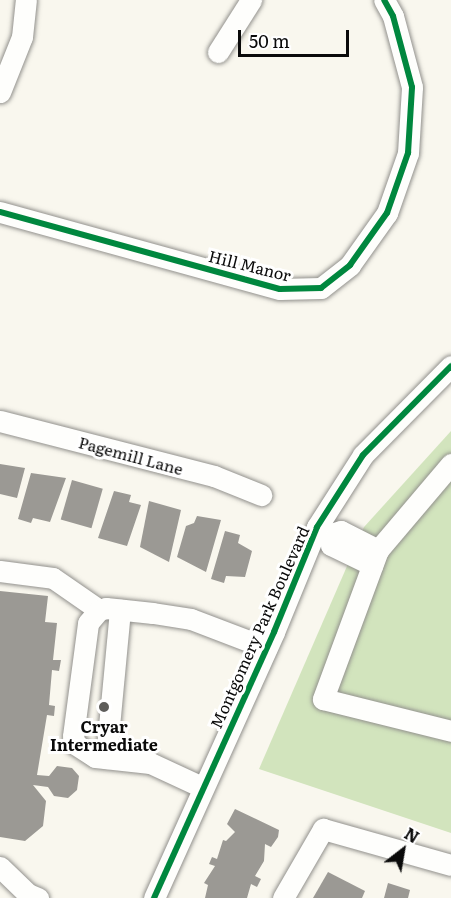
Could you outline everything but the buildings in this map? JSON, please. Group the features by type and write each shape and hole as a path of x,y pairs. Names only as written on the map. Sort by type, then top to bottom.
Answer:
{"street":[{"path":"0,92 22,37 26,0"},
{"path":"218,51 251,0"},
{"name":"Hill Manor","path":"0,212 280,289 321,288 350,265 387,213 408,153 412,87 393,16 384,0"},
{"name":"Montgomery Park Boulevard","path":"154,898 267,648 363,455 451,366"},
{"name":"Pagemill Lane","path":"0,421 214,476 261,495"},
{"path":"451,464 375,558 323,699 451,731"},
{"path":"324,530 331,545 375,558"},
{"path":"0,571 52,578 109,610 191,620 267,648"},
{"path":"106,758 109,610"},
{"path":"109,610 88,623 73,736 82,750 106,758 150,762 202,788"},
{"path":"283,898 323,828 451,865"},
{"path":"2,874 39,898"}],"green space":[{"path":"451,431 451,833 259,769 364,527"}],"cycle path":[{"path":"0,212 280,289 321,288 350,265 387,213 408,153 412,87 393,16 384,0"},
{"path":"154,898 274,632 317,527 363,455 451,366"}],"place":[{"name":"Cryar Intermediate","path":"104,707"}]}
